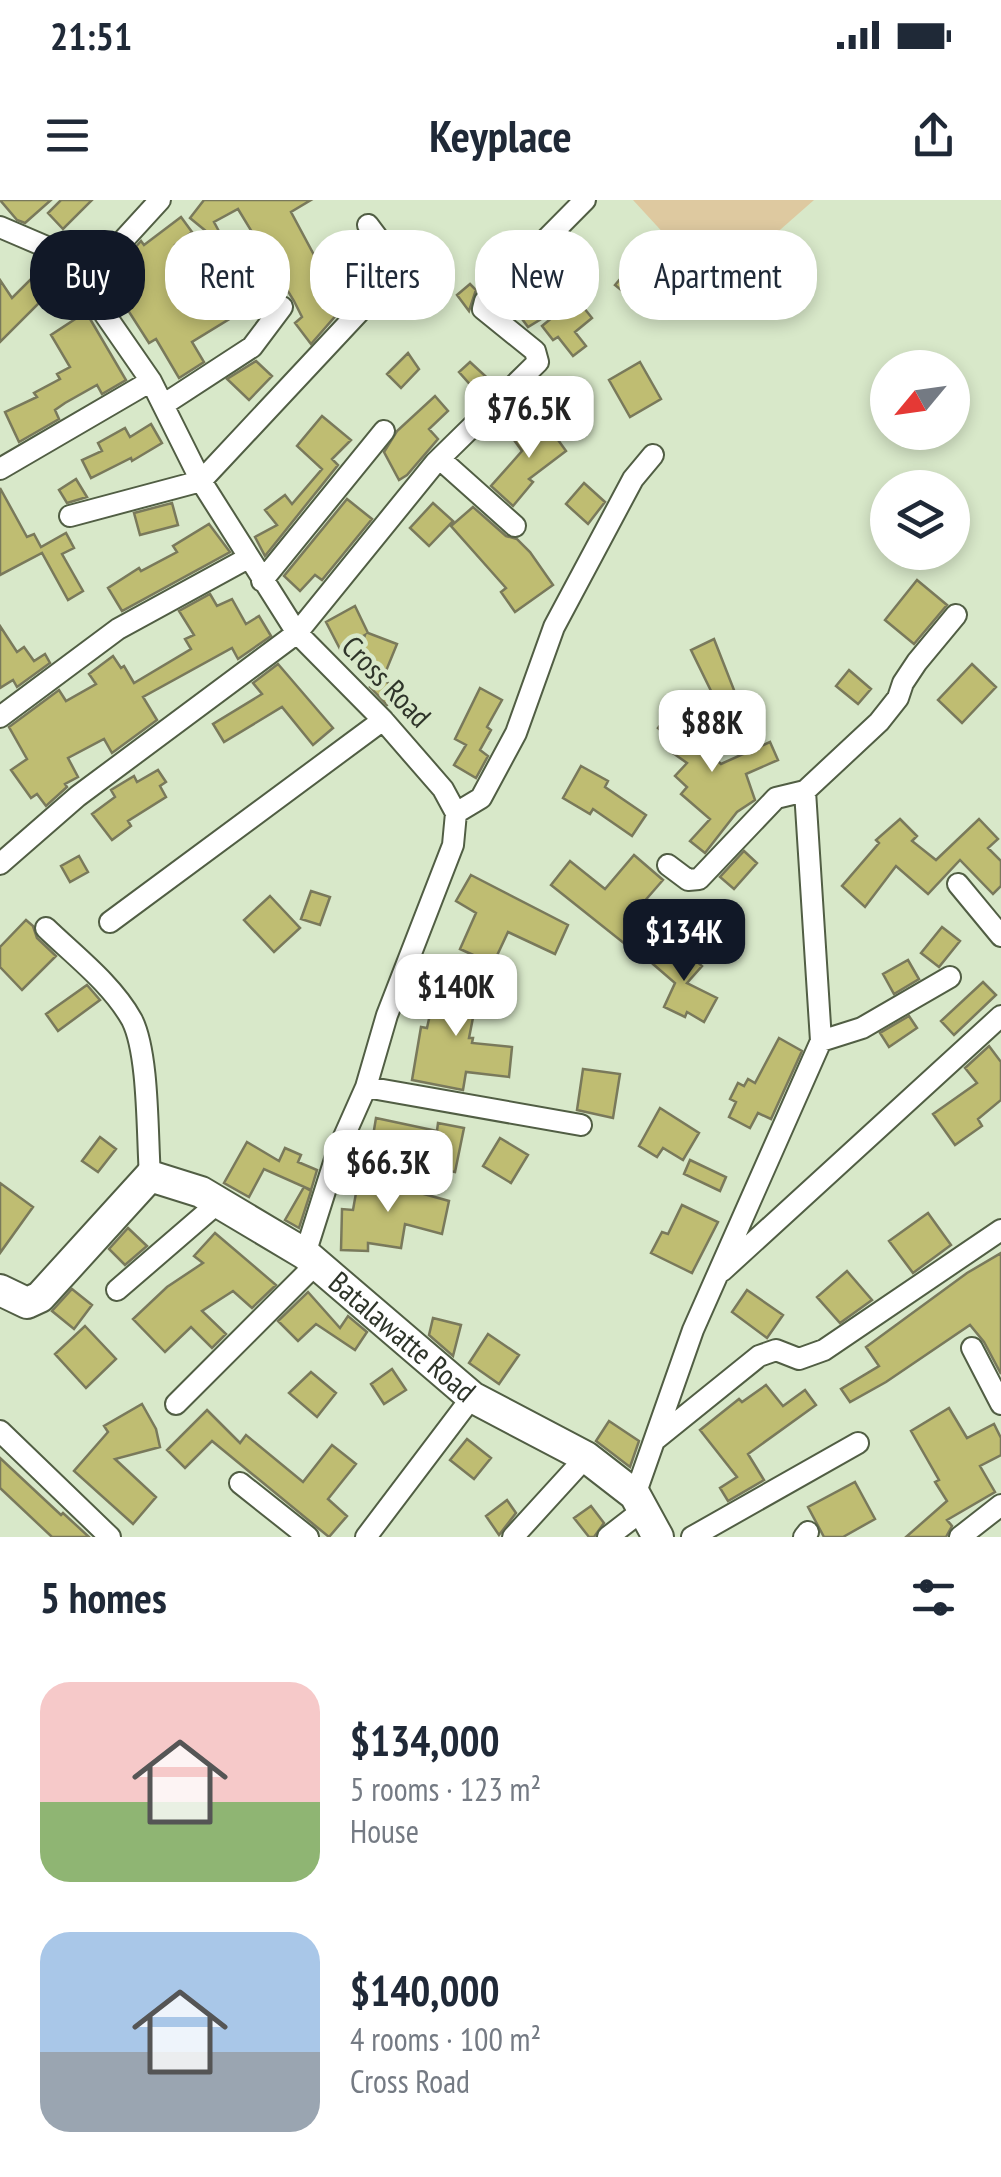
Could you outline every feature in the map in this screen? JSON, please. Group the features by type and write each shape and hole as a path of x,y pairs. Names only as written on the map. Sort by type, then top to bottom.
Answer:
{"street":[{"path":"133,230 160,200"},
{"path":"0,864 78,796 297,633 440,459 538,362 535,351 483,309 485,301 585,200"},
{"path":"70,516 200,480 360,311 393,285 386,250 368,224"},
{"name":"Cross Road","path":"0,227 30,240"},
{"name":"Cross Road","path":"110,320 151,381 200,480 297,633 444,789 456,813"},
{"path":"163,405 252,347 272,320"},
{"path":"0,469 151,381"},
{"path":"262,581 384,431"},
{"path":"176,1404 310,1259 338,1150 366,1087 387,1015 454,845 456,813 481,798 516,733 554,627 634,479 653,455"},
{"path":"440,459 515,526"},
{"path":"0,716 118,629 248,558"},
{"path":"668,865 688,880 699,880 776,798 805,791 879,722 898,698 916,662 956,615"},
{"path":"110,922 383,720"},
{"path":"608,1537 638,1503 693,1330 821,1042 805,791"},
{"path":"958,884 1001,936"},
{"path":"0,1290 27,1303 40,1297 150,1176 140,1047 132,1020 102,981 46,928"},
{"path":"821,1042 862,1028 950,977"},
{"path":"717,1276 1001,1016"},
{"path":"366,1087 581,1124"},
{"name":"Batalawatte Road","path":"150,1176 200,1192 310,1259 472,1398 586,1457 638,1503 658,1537"},
{"path":"116,1290 219,1202"},
{"path":"655,1440 759,1356 776,1350 799,1359 824,1350 1001,1230"},
{"path":"972,1348 1001,1404"},
{"path":"366,1537 472,1398"},
{"path":"0,1430 110,1537"},
{"path":"692,1537 858,1443"},
{"path":"513,1537 586,1457"},
{"path":"240,1482 308,1537"},
{"path":"960,1537 1001,1505"}],"shaded area":[{"path":"633,200 814,200 780,230 661,230"}],"building":[{"path":"0,200 51,200 25,223 17,220"},
{"path":"61,200 92,200 63,229 48,213"},
{"path":"204,200 311,200 291,212 310,247 310,320 332,320 311,344 295,323 302,317 290,294 290,230 251,230 238,209 214,222 218,230 205,230 190,218"},
{"path":"181,217 191,230 165,230 165,320 228,320 192,342 204,362 179,378 156,339 149,343 134,320 145,320 145,244"},
{"path":"0,280 12,298 30,280 30,312 0,342"},
{"path":"470,284 475,289 469,311 457,295"},
{"path":"74,320 91,320 126,380 102,394 97,385 65,403 55,410 59,419 19,442 5,412 37,397 34,393 60,379 57,374 70,367 51,335"},
{"path":"549,320 590,320 575,332 586,346 573,356 558,337 553,340 542,326"},
{"path":"408,353 419,369 401,388 387,374"},
{"path":"256,361 272,376 249,400 227,379"},
{"path":"470,362 495,385 482,398 459,372"},
{"path":"640,362 661,399 630,417 609,380"},
{"path":"435,396 448,411 429,429 438,439 399,480 384,452 397,431"},
{"path":"322,416 351,440 332,459 338,465 265,556 255,537 277,525 265,510 285,495 292,504 322,469 297,446"},
{"path":"543,419 566,451 529,479 533,482 513,506 491,486 522,451 514,440"},
{"path":"151,424 162,443 91,478 82,460 102,451 98,443 125,428 130,437"},
{"path":"76,479 87,497 67,503 59,490"},
{"path":"584,483 605,502 588,524 566,504"},
{"path":"0,488 27,537 34,534 41,547 66,533 74,548 62,554 83,591 68,600 42,553 0,575"},
{"path":"347,499 372,519 322,580 315,575 300,591 284,576"},
{"path":"172,503 178,525 140,535 134,513"},
{"path":"433,503 453,521 429,546 410,528"},
{"path":"473,507 506,536 517,539 553,585 515,612 501,592 506,588 451,526"},
{"path":"209,524 230,552 122,611 108,588 139,568 141,571 177,552 173,546"},
{"path":"917,580 947,605 914,644 885,620"},
{"path":"210,594 217,606 232,599 246,624 259,616 271,636 238,659 232,648 143,697 157,720 112,753 104,739 68,758 78,777 65,784 67,787 46,806 37,794 31,798 11,770 27,759 9,727 59,690 66,701 96,684 89,674 113,656 134,683 191,649 185,639 194,635 179,611"},
{"path":"355,606 368,633 397,644 386,671 356,660 365,635 340,649 326,622"},
{"path":"0,626 17,652 24,647 34,661 45,654 50,663 17,687 13,680 0,688"},
{"path":"714,639 743,713 717,723 707,698 713,695 691,650"},
{"path":"278,664 333,728 313,745 282,707 224,742 213,724 262,694 253,683"},
{"path":"972,664 996,687 962,723 938,700"},
{"path":"849,670 871,689 858,704 836,686"},
{"path":"381,676 399,694 387,705 370,687"},
{"path":"480,688 502,700 487,727 491,730 480,750 488,756 476,778 454,765 466,745 455,739"},
{"path":"677,704 707,730 698,743 721,764 770,742 778,760 746,774 755,800 737,812 705,853 690,841 710,819 681,794 687,787 675,776 687,763 670,751 676,743 658,728"},
{"path":"581,766 608,781 605,787 646,815 632,836 593,809 590,814 563,798"},
{"path":"158,770 166,782 160,786 166,797 128,821 131,826 112,840 92,814 115,797 111,790 134,776 137,782"},
{"path":"900,819 917,836 912,841 936,860 979,819 998,839 988,848 1001,861 1001,886 993,894 960,860 928,894 896,866 865,907 842,886 879,843 876,840"},
{"path":"744,851 757,863 734,889 720,877"},
{"path":"634,855 663,880 629,919 643,929 630,948 551,885 570,861 605,889"},
{"path":"79,856 88,872 70,882 61,866"},
{"path":"471,875 568,925 555,954 508,932 493,964 460,949 476,913 456,901"},
{"path":"311,891 330,897 320,925 301,919"},
{"path":"270,896 300,928 274,952 244,920"},
{"path":"26,920 37,938 56,956 22,990 0,967 0,947"},
{"path":"942,927 960,941 939,967 921,953"},
{"path":"673,941 702,966 687,983 717,998 704,1022 687,1012 685,1017 664,1007 675,983 653,964"},
{"path":"908,960 919,979 894,994 883,974"},
{"path":"439,973 480,982 469,1038 473,1038 472,1043 512,1047 509,1077 466,1072 463,1090 412,1080 421,1027 427,1028"},
{"path":"983,982 996,995 954,1035 941,1021"},
{"path":"87,985 100,1000 58,1031 46,1014"},
{"path":"909,1016 917,1028 889,1047 880,1033"},
{"path":"779,1038 802,1051 771,1119 758,1113 750,1128 729,1117 736,1102 730,1099 738,1083 744,1086 748,1079 755,1083"},
{"path":"989,1046 1001,1062 1001,1100 978,1119 982,1126 955,1145 933,1114 977,1083 965,1068"},
{"path":"583,1069 620,1074 613,1118 577,1110"},
{"path":"660,1108 699,1133 683,1160 663,1148 657,1157 639,1146"},
{"path":"376,1118 437,1131 438,1123 464,1128 455,1172 370,1154"},
{"path":"100,1137 116,1149 98,1172 82,1161"},
{"path":"500,1138 528,1155 511,1183 483,1166"},
{"path":"247,1142 279,1161 285,1148 301,1155 298,1162 317,1170 311,1190 264,1169 249,1197 224,1183"},
{"path":"690,1160 726,1177 720,1191 684,1174"},
{"path":"359,1176 449,1201 442,1234 405,1224 401,1248 368,1243 368,1251 341,1250 342,1209 353,1210"},
{"path":"0,1183 33,1207 0,1253"},
{"path":"304,1187 311,1191 299,1228 285,1220"},
{"path":"682,1205 718,1222 692,1273 651,1253 662,1232 668,1234"},
{"path":"928,1213 951,1245 913,1273 889,1241"},
{"path":"128,1228 147,1246 125,1265 109,1249"},
{"path":"215,1233 276,1285 252,1308 233,1291 202,1311 226,1334 212,1348 191,1327 165,1352 133,1319 167,1287 203,1263 194,1256"},
{"path":"1001,1253 1001,1374 970,1325 850,1402 841,1389 879,1366 866,1347 967,1273"},
{"path":"847,1271 872,1300 840,1323 817,1297"},
{"path":"72,1289 92,1305 74,1329 52,1311"},
{"path":"747,1290 783,1315 767,1338 732,1312"},
{"path":"308,1292 340,1328 348,1316 367,1332 355,1350 316,1324 298,1341 278,1321"},
{"path":"433,1318 461,1325 453,1356 429,1335"},
{"path":"85,1326 116,1359 86,1388 55,1354"},
{"path":"488,1334 519,1355 499,1384 469,1363"},
{"path":"392,1369 406,1390 384,1404 371,1384"},
{"path":"311,1372 336,1393 317,1417 289,1393"},
{"path":"766,1385 783,1406 805,1390 816,1405 748,1454 764,1480 728,1501 720,1488 737,1477 700,1430 739,1399 742,1402"},
{"path":"142,1404 156,1429 160,1447 115,1459 156,1497 133,1524 74,1471 108,1432 104,1426"},
{"path":"949,1408 967,1438 994,1424 1001,1438 1001,1455 980,1466 995,1492 947,1520 952,1526 946,1537 906,1537 947,1501 911,1431"},
{"path":"207,1410 240,1443 246,1435 303,1482 332,1445 356,1464 328,1499 347,1516 329,1537 212,1441 185,1468 167,1450"},
{"path":"609,1421 639,1441 630,1467 596,1441"},
{"path":"467,1439 491,1458 474,1479 450,1460"},
{"path":"0,1458 89,1537 52,1537 0,1488"},
{"path":"855,1482 875,1519 843,1537 824,1537 808,1507"},
{"path":"507,1500 516,1513 499,1535 486,1516"},
{"path":"591,1506 604,1523 594,1537 589,1537 574,1518"}]}
